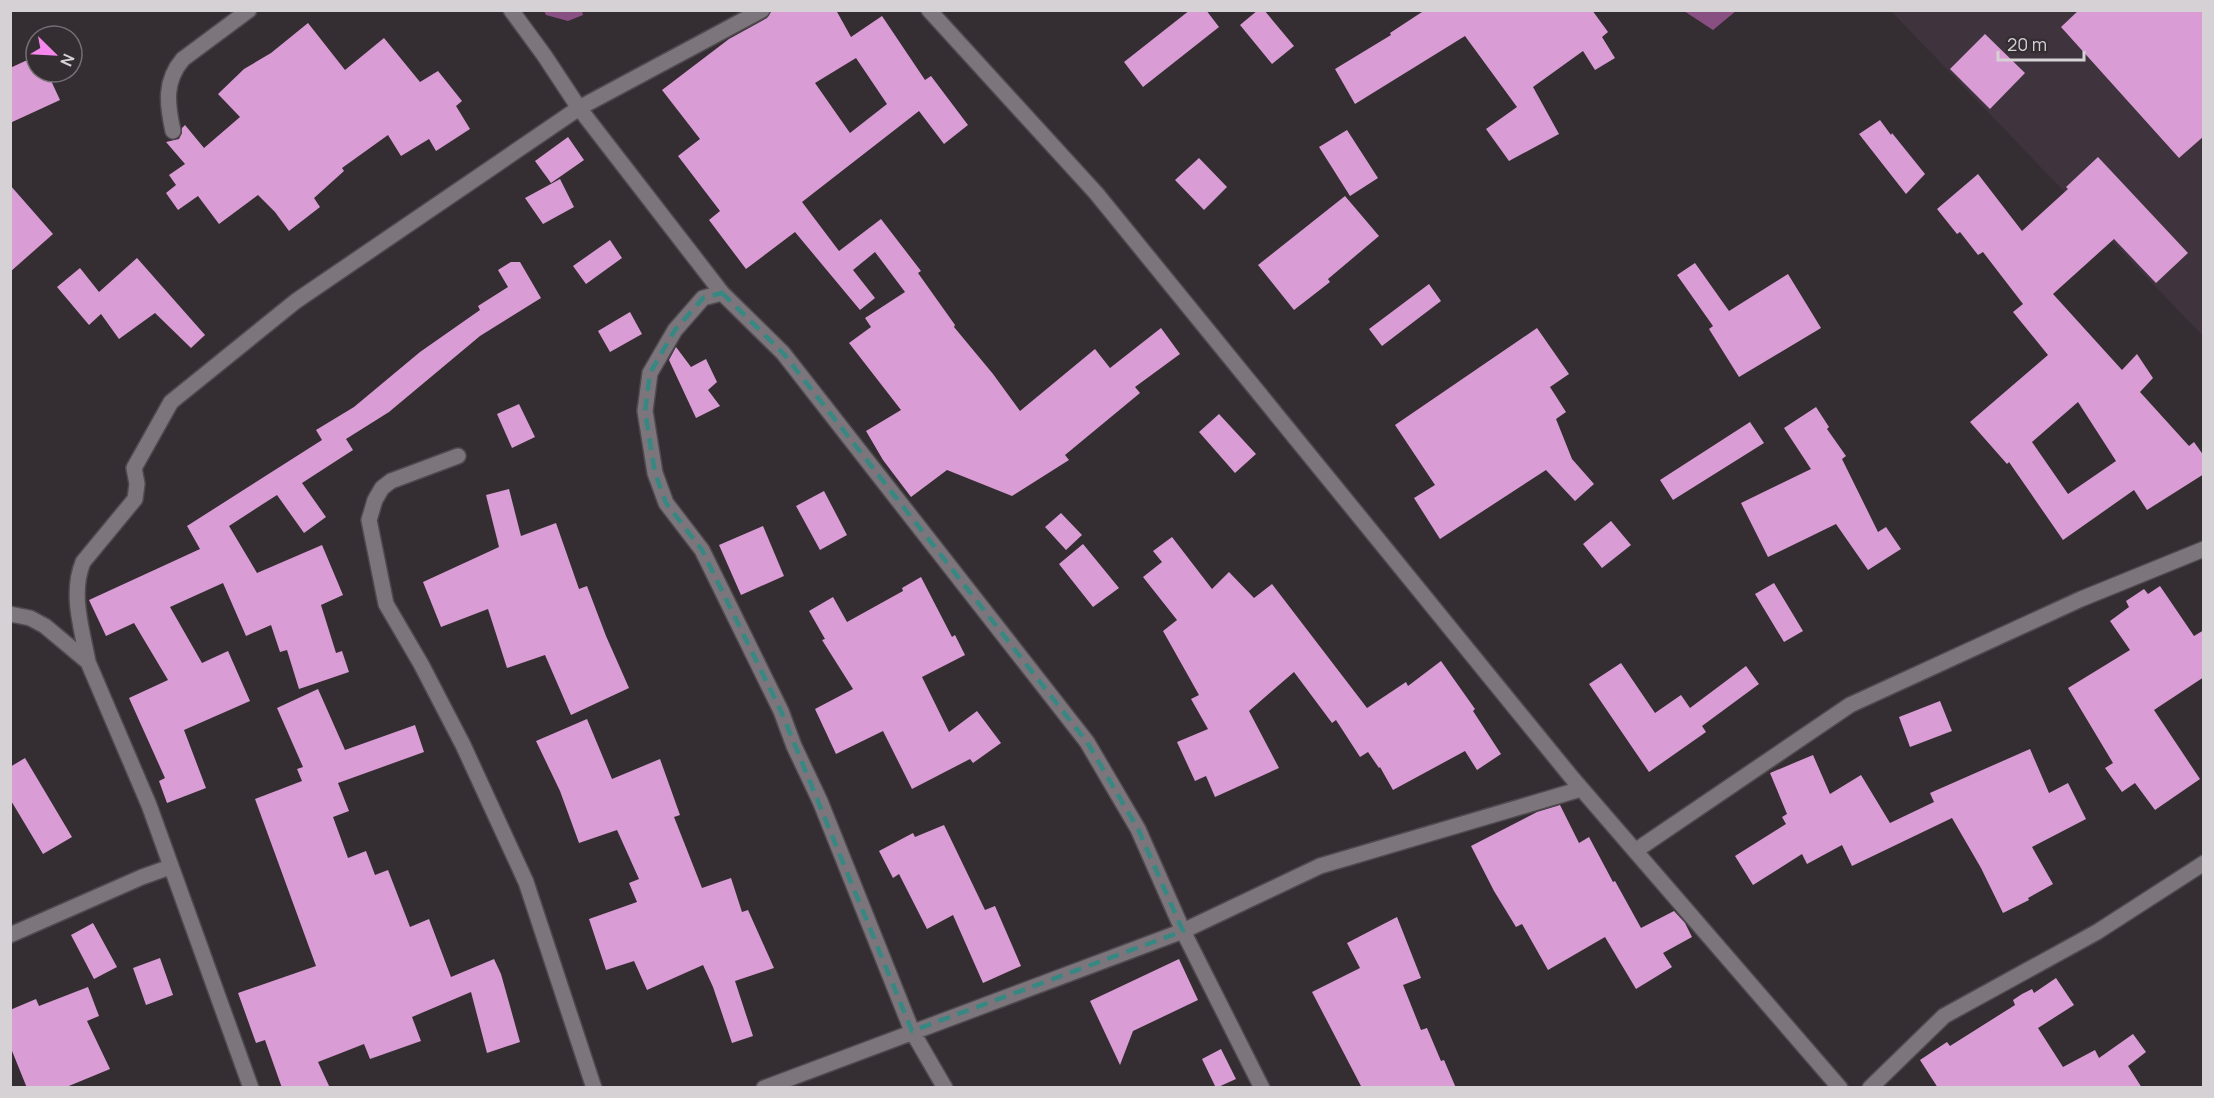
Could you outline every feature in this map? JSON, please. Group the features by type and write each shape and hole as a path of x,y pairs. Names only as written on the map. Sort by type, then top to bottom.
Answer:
{"street":[{"path":"173,131 167,102 170,80 175,69 183,59 249,10"},
{"path":"511,10 579,108 722,293 783,353 1087,742 1138,829 1183,931 1262,1088"},
{"path":"251,1088 149,805 88,662 76,591 83,562 135,499 137,484 134,468 171,402 296,301 579,108 762,10"},
{"path":"929,10 1096,194 1581,789 1840,1088"},
{"path":"722,293 703,298 675,330 650,373 645,411 655,473 666,503 702,550 781,711 794,746 820,801 912,1031 945,1088"},
{"path":"458,456 391,481 382,488 375,500 369,520 386,604 421,664 463,745 526,882 594,1088"},
{"path":"1635,851 1850,705 2081,599 2204,549"},
{"path":"10,614 30,618 45,626 88,662"},
{"path":"764,1088 1183,931 1320,866 1581,789"},
{"path":"1870,1088 1944,1016 2097,932 2204,863"},
{"path":"10,935 170,867"}],"highlighted area":[{"path":"722,293 783,353 1087,742 1138,829 1183,931 912,1031 781,711 702,550 666,503 655,473 645,411 650,373 675,330 703,298"}],"shaded area":[{"path":"544,11 582,11 583,15 568,21 546,15"},
{"path":"1684,11 1736,11 1713,30"},
{"path":"1891,11 2203,11 2203,336"}],"building":[{"path":"772,10 836,10 851,37 882,16 925,80 931,76 968,125 944,144 919,111 802,202 839,251 881,219 921,271 918,273 955,325 954,327 1020,411 1095,349 1110,368 1161,328 1180,354 1135,387 1140,393 1065,455 1069,460 1012,496 947,470 911,497 883,460 866,431 901,410 849,343 871,327 865,318 905,292 875,252 853,270 875,298 860,310 795,232 746,269 709,220 720,211 678,156 700,139 662,90 729,39 767,18","holes":["856,58 887,104 850,133 815,83"]},
{"path":"1190,10 1206,10 1219,27 1143,87 1124,62"},
{"path":"1258,10 1264,10 1294,46 1272,64 1240,25"},
{"path":"1425,10 1592,10 1608,32 1602,37 1615,58 1595,70 1583,51 1533,87 1559,134 1509,161 1486,129 1517,107 1465,36 1355,104 1335,69 1391,35 1390,33"},
{"path":"2079,10 2204,10 2204,136 2179,158 2061,27"},
{"path":"308,23 345,70 384,38 420,82 438,71 462,101 456,106 470,129 436,151 429,139 401,156 388,135 342,168 344,171 314,198 320,207 289,231 258,195 219,224 198,196 178,210 166,193 176,185 169,175 185,164 166,142 179,139 185,125 204,148 240,117 218,94 244,69 271,53"},
{"path":"1985,34 2025,73 1990,109 1950,69"},
{"path":"24,62 24,84 53,84 60,100 10,123 10,68"},
{"path":"1880,120 1925,174 1906,194 1859,134"},
{"path":"1347,130 1378,178 1350,196 1319,147"},
{"path":"568,137 584,160 551,183 535,161"},
{"path":"2098,157 2188,253 2156,283 2114,239 2053,294 2122,370 2137,354 2153,378 2140,392 2189,446 2194,442 2204,456 2204,474 2147,510 2134,490 2063,540 2009,462 2007,464 1970,422 2048,355 2013,312 2023,304 1983,252 1978,255 1960,232 1957,234 1937,209 1978,174 2022,231 2068,189 2066,187","holes":["2078,402 2116,461 2068,494 2032,442"]},
{"path":"1199,158 1227,187 1204,210 1175,180"},
{"path":"560,179 574,207 543,224 525,198"},
{"path":"10,185 53,234 10,272"},
{"path":"1345,196 1379,236 1328,279 1330,282 1294,310 1258,265"},
{"path":"610,240 622,258 586,284 573,266"},
{"path":"137,258 205,335 191,348 155,313 119,339 101,314 89,325 57,287 80,268 99,292"},
{"path":"511,262 520,262 541,298 480,336 389,412 346,439 353,450 302,483 326,517 304,533 277,495 229,526 257,573 322,545 343,595 321,605 336,653 342,651 349,672 299,689 287,650 280,652 271,625 246,636 223,583 170,607 202,663 228,651 250,701 184,730 206,788 167,803 159,781 165,778 129,698 168,680 134,623 106,636 89,600 200,549 187,526 322,440 316,430 354,407 420,352 480,310 478,306 508,287 498,270"},
{"path":"1695,263 1729,311 1788,274 1821,328 1739,377 1709,329 1713,326 1677,275"},
{"path":"1429,284 1441,301 1382,346 1369,329"},
{"path":"630,312 642,334 610,352 598,331"},
{"path":"1537,328 1569,374 1550,387 1566,412 1556,419 1572,459 1594,484 1575,501 1546,470 1440,539 1414,498 1435,485 1395,425"},
{"path":"676,347 691,367 706,359 717,382 708,390 720,406 696,418 669,360"},
{"path":"519,404 535,437 512,448 497,414"},
{"path":"1816,407 1829,427 1827,429 1846,456 1842,459 1878,532 1886,527 1901,549 1868,570 1836,524 1768,557 1741,503 1811,469 1784,428"},
{"path":"1219,414 1256,454 1235,473 1199,432"},
{"path":"1750,422 1764,443 1673,500 1660,480"},
{"path":"509,489 521,536 556,523 579,589 587,586 629,688 571,715 545,655 507,668 488,609 441,627 423,582 499,547 486,495"},
{"path":"824,491 847,535 820,550 796,506"},
{"path":"1061,513 1082,535 1066,550 1045,527"},
{"path":"1611,521 1631,545 1602,568 1583,544"},
{"path":"763,526 784,576 741,595 719,545"},
{"path":"1172,537 1212,589 1229,572 1254,598 1272,584 1367,708 1406,682 1408,686 1441,661 1475,709 1473,711 1501,754 1477,770 1465,751 1393,790 1368,752 1360,757 1336,720 1332,723 1294,672 1249,711 1279,768 1215,797 1206,776 1195,781 1177,742 1208,729 1191,699 1199,695 1163,631 1177,620 1143,577 1162,562 1153,551"},
{"path":"1083,544 1119,588 1093,607 1059,564"},
{"path":"921,577 952,637 955,635 965,655 922,677 949,732 977,711 1001,743 973,763 970,759 912,789 883,731 836,754 815,709 853,689 822,640 825,639 809,611 833,597 847,622 903,591 902,588"},
{"path":"1774,583 1803,631 1784,642 1755,594"},
{"path":"2160,586 2194,636 2204,630 2204,677 2154,710 2200,779 2155,810 2135,783 2122,792 2105,768 2113,763 2068,688 2130,650 2110,621 2129,607 2126,601 2144,589 2148,594"},
{"path":"1621,663 1655,713 1681,695 1690,708 1746,666 1759,684 1702,726 1706,732 1649,772 1589,684"},
{"path":"318,689 345,750 415,725 424,752 338,783 349,811 333,817 348,858 366,851 375,875 388,870 410,927 429,919 451,977 494,959 501,974 520,1042 487,1053 471,992 412,1017 421,1041 370,1059 364,1044 318,1062 330,1088 282,1088 265,1040 256,1043 238,993 316,966 255,799 302,781 297,769 303,767 277,708"},
{"path":"1940,701 1952,731 1910,747 1899,717"},
{"path":"587,719 612,779 660,759 680,815 674,817 702,888 731,878 742,912 748,910 774,968 735,981 753,1036 732,1043 703,965 647,990 634,961 606,970 589,919 637,902 629,883 639,879 617,830 579,843 560,791 536,741"},
{"path":"2030,749 2049,793 2068,783 2086,819 2032,847 2053,884 2003,913 1981,868 1952,818 1852,866 1842,845 1807,864 1802,854 1753,885 1735,856 1786,824 1782,817 1787,814 1770,773 1813,755 1830,794 1861,775 1890,823 1934,802 1930,793"},
{"path":"25,758 72,837 43,854 10,799 10,767"},
{"path":"1560,805 1579,843 1589,837 1641,928 1674,911 1685,923 1692,937 1663,953 1672,967 1636,989 1605,937 1548,970 1522,924 1516,927 1471,846 1537,812"},
{"path":"944,825 985,910 995,906 1021,966 983,983 953,915 927,929 899,874 893,878 879,851 913,833 915,837"},
{"path":"1397,917 1421,978 1403,985 1421,1030 1427,1028 1456,1088 1362,1088 1312,992 1360,968 1347,943"},
{"path":"93,923 117,967 94,979 71,935"},
{"path":"160,958 173,995 146,1005 133,968"},
{"path":"1179,959 1198,1000 1133,1031 1120,1065 1090,1001"},
{"path":"2056,978 2074,1005 2038,1028 2063,1067 2095,1050 2099,1058 2133,1034 2146,1052 2128,1066 2142,1088 1938,1088 1920,1060 1947,1042 1950,1046 2015,1005 2013,1000 2022,994 2032,989 2034,993"},
{"path":"88,987 99,1016 87,1021 110,1069 64,1088 27,1088 10,1046 10,1010 36,999 39,1006"},
{"path":"1221,1049 1236,1079 1216,1088 1202,1059"}]}
